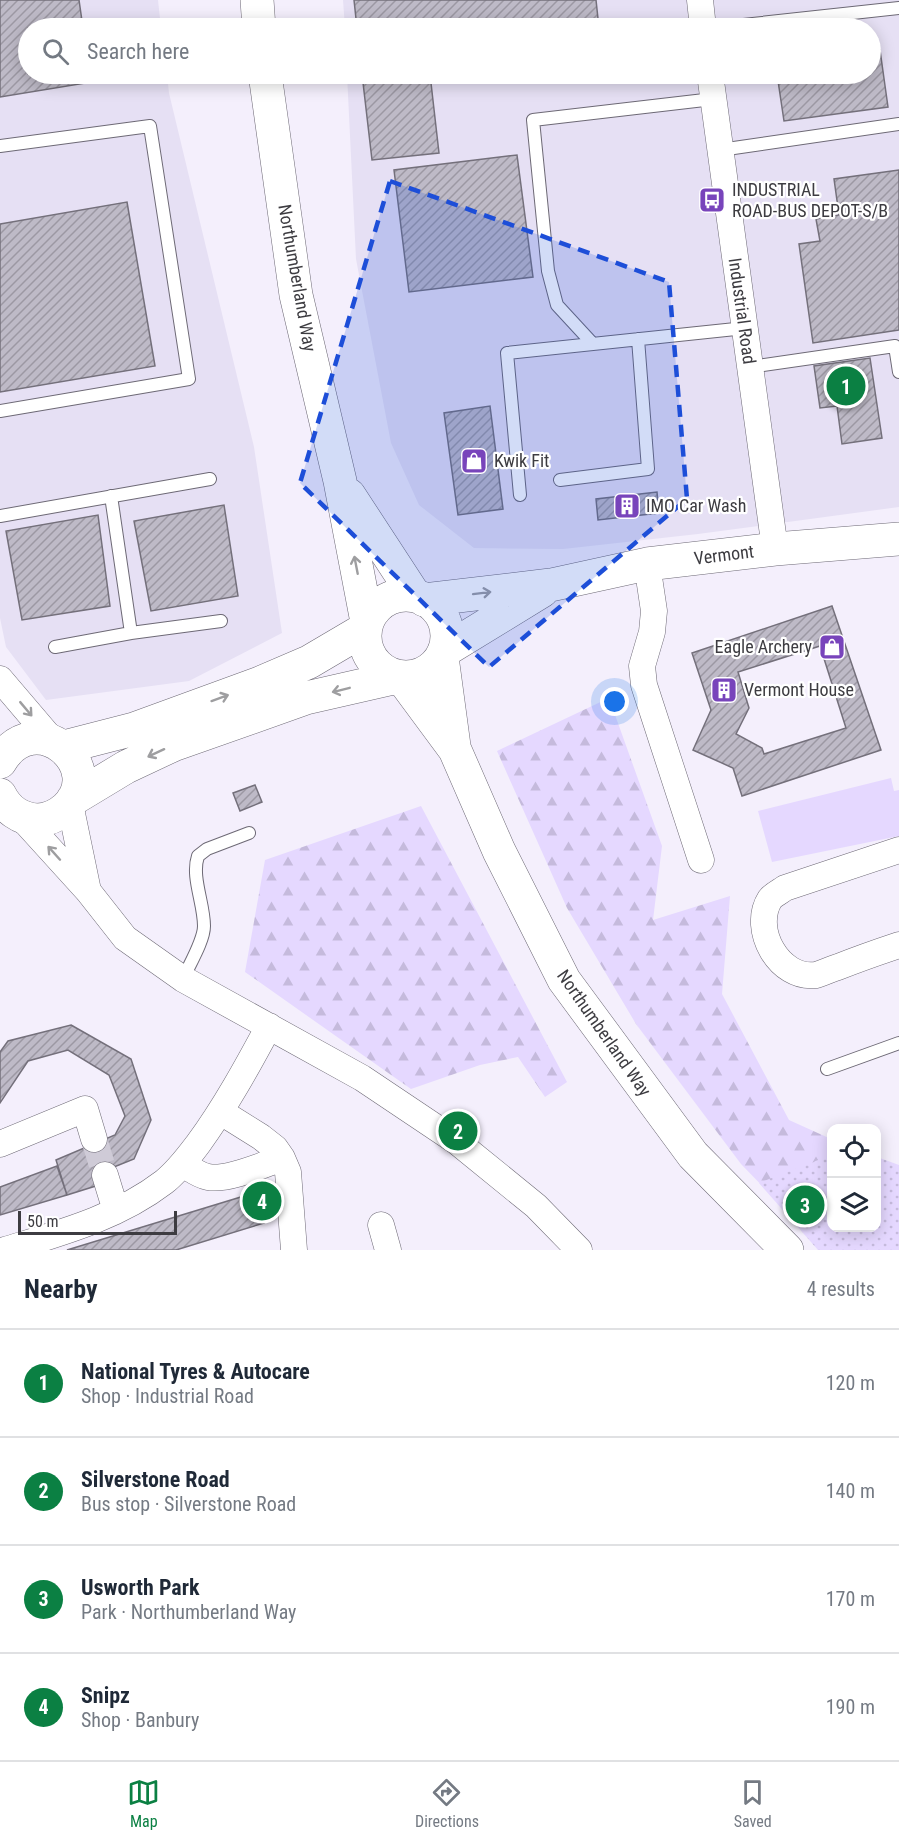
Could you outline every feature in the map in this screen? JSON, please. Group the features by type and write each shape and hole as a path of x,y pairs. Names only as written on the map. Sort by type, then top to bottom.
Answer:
{"main road":[{"path":"257,0 258,18"},
{"name":"Northumberland Way","path":"266,84 296,295 340,481 366,626"},
{"name":"Northumberland Way","path":"340,481 419,598"},
{"name":"Vermont","path":"419,598 552,585 647,564 775,549 899,539"},
{"name":"Vermont","path":"443,654 552,585"},
{"path":"8,809 38,820 50,818 61,813 71,802 126,767 173,745 306,698 424,673 434,666 443,654 447,639 446,627 442,616 434,606 419,598 403,595 381,603 373,612 366,626 365,642 368,654 380,668 399,677"},
{"path":"58,743 134,729 260,684 309,662 366,626"},
{"name":"Northumberland Way","path":"443,654 455,750"},
{"name":"Northumberland Way","path":"399,677 455,750 499,851 564,980 693,1155 787,1250"},
{"path":"0,762 5,753 15,744 27,739 39,737 58,743 71,755 77,766 79,777 77,789 71,802"}],"street":[{"path":"699,0 702,18"},
{"name":"Industrial Road","path":"711,84 775,549"},
{"path":"647,564 654,611 652,632 642,666 644,685 701,860"},
{"path":"0,679 58,743"},
{"path":"71,802 88,891"},
{"path":"8,809 88,891 125,938 183,979 362,1078 456,1141 536,1206 579,1250"},
{"path":"899,850 785,888 771,898 763,917 764,931 770,948 783,963 797,972 814,975 899,945"},
{"path":"5,1250 87,1224 116,1211 165,1181 183,1164 221,1112 270,1026"},
{"path":"0,1144 85,1109 94,1138"},
{"path":"221,1112 261,1137 275,1148 282,1158 288,1172 291,1247"},
{"path":"183,1164 200,1175 211,1178 226,1176 282,1158"},
{"path":"105,1175 116,1211"},
{"path":"381,1225 388,1250"}],"lane":[{"path":"807,18 899,8"},
{"path":"593,344 557,305 548,271 533,120 713,99"},
{"path":"720,150 899,124"},
{"path":"0,146 150,126 189,379 0,411"},
{"path":"520,495 507,352 745,328"},
{"path":"560,480 648,469 638,339"},
{"path":"750,368 895,346 899,372"},
{"path":"0,516 210,479"},
{"path":"111,496 132,633"},
{"path":"55,648 132,633 221,621"},
{"path":"183,979 205,929 202,898 195,874 198,856 207,849 249,833"},
{"path":"826,1069 899,1043"}],"highlighted area":[{"path":"390,181 669,282 687,499 489,667 300,483"}],"shaded area":[{"path":"0,0 158,0 160,18 18,18 18,84 168,84 254,447 282,633 189,681 46,700 6,647 0,618"},
{"path":"343,0 899,0 899,507 698,534 563,549 474,548 419,505 391,443 356,259 347,84 881,84 881,18 344,18"}],"green space":[{"path":"609,698 662,846 653,920 730,896 722,994 789,1120 827,1137 827,1232 880,1232 899,1250 824,1250 741,1164 636,1024 567,908 497,751"},
{"path":"891,778 894,791 899,790 899,836 772,862 758,811"},
{"path":"421,806 567,1082 545,1097 518,1057 480,1065 411,1089 245,972 265,860"},
{"path":"827,1157 827,1232 881,1232 881,1158 899,1165 899,1250 818,1250 759,1183"}],"building":[{"path":"0,0 79,0 82,18 18,18 18,84 80,84 0,97"},
{"path":"354,0 596,0 598,18 356,18"},
{"path":"881,57 888,107 784,121 778,84 881,84"},
{"path":"363,84 431,84 439,153 372,160"},
{"path":"517,155 533,277 409,292 394,170"},
{"path":"899,170 899,330 813,343 799,244 820,241 816,219 839,215 834,179"},
{"path":"127,202 155,366 0,392 0,224"},
{"path":"870,358 882,438 842,444 837,406 820,408 814,366"},
{"name":"Kwik Fit","path":"490,406 503,509 458,515 444,413"},
{"name":"IMO Car Wash","path":"657,492 659,513 598,520 596,499"},
{"path":"224,505 238,596 151,611 134,521"},
{"path":"98,515 110,606 22,620 6,531"},
{"name":"Vermont House","path":"832,606 881,750 742,796 733,768 693,750 711,710 692,653","holes":["820,646 846,728 764,754 762,748 736,734 749,708 738,672"]},
{"path":"255,785 262,802 240,811 233,793"},
{"path":"71,1025 131,1059 151,1120 134,1159 94,1175 99,1185 67,1195 56,1160 115,1135 125,1116 109,1075 68,1050 28,1061 0,1103 0,1052 8,1041"},
{"path":"57,1166 67,1195 0,1215 0,1187"},
{"path":"254,1193 264,1223 176,1250 67,1250"}],"tunnel":[{"path":"94,1139 105,1175"}],"place":[{"name":"INDUSTRIAL ROAD-BUS DEPOT-S/B","path":"712,200"},
{"name":"National Tyres & Autocare","path":"846,386"},
{"name":"Kwik Fit","path":"474,461"},
{"name":"IMO Car Wash","path":"627,506"},
{"name":"Eagle Archery","path":"832,647"},
{"name":"Vermont House","path":"724,690"},
{"name":"Silverstone Road","path":"458,1131"},
{"name":"Snipz","path":"262,1201"},
{"name":"Usworth Park","path":"805,1205"}]}
